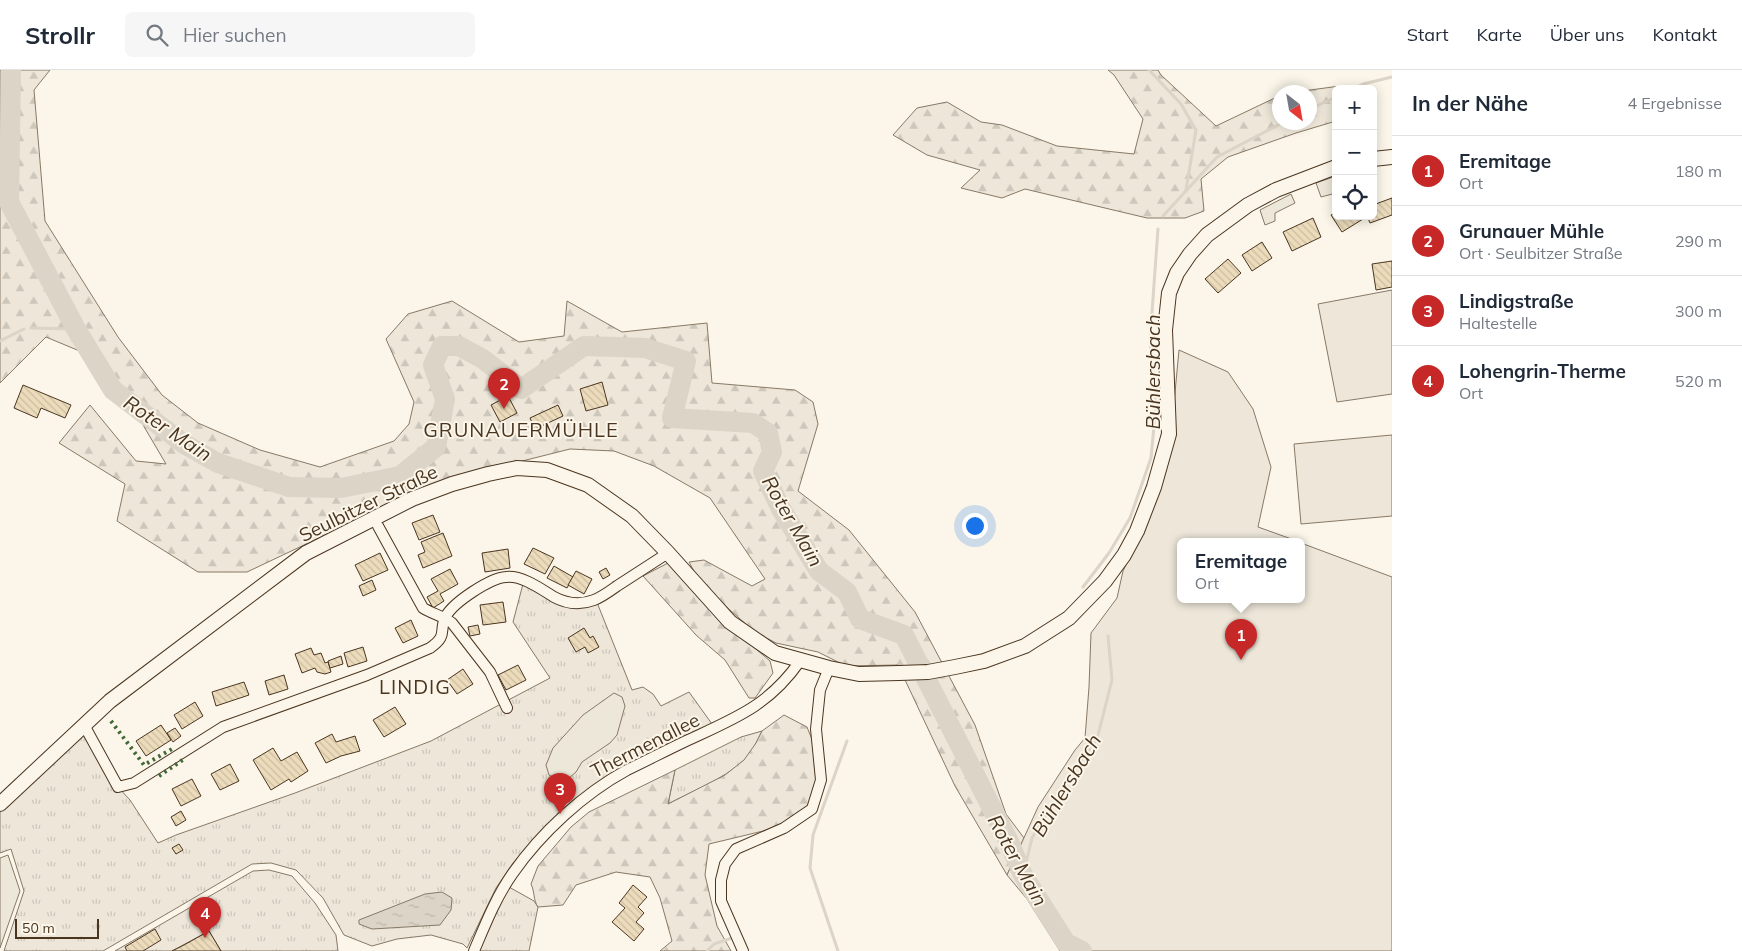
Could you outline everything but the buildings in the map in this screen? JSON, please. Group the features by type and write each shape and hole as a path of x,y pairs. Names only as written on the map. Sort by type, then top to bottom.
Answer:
{"street":[{"path":"1377,159 1392,157"},
{"name":"Seulbitzer Straße","path":"0,804 110,701 306,552 412,499 452,484 517,468 547,470 588,485 632,516 730,622 775,653 800,661 859,674 899,673 928,672 984,661 1024,646 1069,618 1105,580 1124,555 1137,531 1154,487 1169,434 1165,330 1170,293 1177,273 1190,254 1207,235 1230,218 1276,190 1319,172 1332,169"},
{"path":"378,526 423,608 434,615 445,617 452,623 490,672 507,708"},
{"path":"84,725 118,787 134,783 223,727 367,676 430,648 443,636 445,617 452,608 468,594 488,583 506,577 527,581 562,602 577,604 596,600 668,553"},
{"name":"Thermenallee","path":"474,951 495,903 513,873 548,831 588,795 625,771 730,721 754,707 788,678 800,661"},
{"path":"743,951 721,901 721,880 725,864 736,849 784,828 812,809 821,780 816,729 820,690 829,668"}],"green space":[{"path":"0,70 50,70 34,90 45,221 118,337 162,395 198,423 260,450 320,467 394,441 409,424 414,402 386,339 408,314 452,301 519,342 564,336 567,301 622,332 707,323 712,383 795,390 813,402 818,424 798,491 849,530 915,612 975,725 1006,814 1024,838 1007,875 955,786 898,665 846,666 818,652 776,643 755,632 712,593 695,573 689,562 704,560 752,586 765,579 710,498 654,466 614,451 570,449 435,483 247,572 198,572 117,521 125,484 59,443 90,405 136,461 166,464 126,396 82,352 46,337 0,383"},
{"path":"1108,70 1158,70 1161,75 1216,126 1272,99 1272,130 1306,130 1228,157 1201,179 1204,211 1185,218 1147,218 1025,189 1002,198 961,188 980,170 927,155 893,135 917,108 947,102 981,122 1002,125 1057,146 1134,154 1143,119 1114,75"},
{"path":"1332,87 1332,122 1317,127 1317,89"},
{"path":"1392,290 1392,394 1337,402 1318,304"},
{"path":"1179,350 1228,372 1253,409 1271,467 1258,527 1289,538 1177,538 1177,603 1305,603 1305,544 1392,577 1392,951 1060,951 1027,899 1007,875 1038,807 1075,750 1085,738 1091,633 1117,598 1123,571 1144,528 1171,435"},
{"path":"1392,435 1392,516 1301,524 1294,444"},
{"path":"670,562 713,612 770,661 773,673 755,698 749,698 725,660 696,635 643,576"},
{"path":"524,580 562,601 596,600 632,690 643,687 653,694 661,706 689,692 712,724 677,740 541,832 513,863 496,888 467,948 463,944 431,935 397,939 372,946 344,935 323,898 296,870 271,863 252,864 103,951 4,951 24,891 11,849 0,853 0,810 87,731 118,787 130,800 158,843 431,741 550,678 513,622"},
{"path":"784,715 807,727 819,757 817,779 809,809 788,825 709,844 705,875 717,926 731,951 660,951 672,941 660,898 650,877 616,872 576,885 563,905 538,907 531,884 538,866 571,827 589,812 675,770 668,804 725,775 744,760 762,731"},
{"path":"762,731 749,754 735,768 668,804 675,770 741,737"},
{"path":"269,870 292,876 315,903 336,935 338,951 221,951 209,931 172,951 115,951 253,871"},
{"path":"509,887 534,901 538,907 529,951 479,951 491,922"}],"shaded area":[{"path":"1332,177 1332,194 1321,197 1316,183"},
{"path":"1291,194 1295,203 1275,213 1275,221 1265,225 1260,210"},
{"path":"614,693 622,697 625,706 617,735 610,743 582,762 576,772 569,778 559,780 549,775 546,765 553,748 583,715"},
{"path":"8,855 20,891 0,948 0,858"}],"water":[{"path":"442,892 452,898 451,910 440,925 372,929 359,924 359,920 425,894"}],"waterway":[{"name":"Roter Main","path":"11,70 9,202 76,329 113,390 184,444 218,463 289,487 341,488 400,476 436,447 445,399 433,365 442,346 459,346 483,359 521,389 584,346 645,348 686,361 672,418 753,423 768,433 772,452 763,471 781,509 819,571 847,592 860,619 904,635 1009,842 1023,875 1066,943 1082,951"},
{"path":"1149,70 1181,104 1196,130 1186,190"},
{"name":"Bühlersbach","path":"1361,85 1392,77"},
{"name":"Bühlersbach","path":"1317,106 1332,99"},
{"name":"Bühlersbach","path":"1163,216 1217,157 1272,128"},
{"name":"Bühlersbach","path":"1083,587 1109,553 1130,518 1151,458 1156,405 1150,340 1158,229"},
{"path":"31,328 76,329"},
{"path":"0,341 24,329"},
{"name":"Bühlersbach","path":"1023,875 1032,838 1070,775 1097,739 1112,680 1108,636"},
{"path":"838,951 810,868 813,835 847,741"},
{"path":"707,951 714,944 735,937"}],"hedge":[{"path":"111,721 144,765 172,749"},
{"path":"159,776 184,759"}],"place":[{"name":"Grunauer Mühle","path":"504,409"},
{"name":"Eremitage","path":"1241,660"},
{"name":"Lindigstraße","path":"560,814"},
{"name":"Lohengrin-Therme","path":"205,938"}],"district":[{"name":"GRUNAUERMÜHLE","path":"521,429"},
{"name":"LINDIG","path":"415,686"}]}
